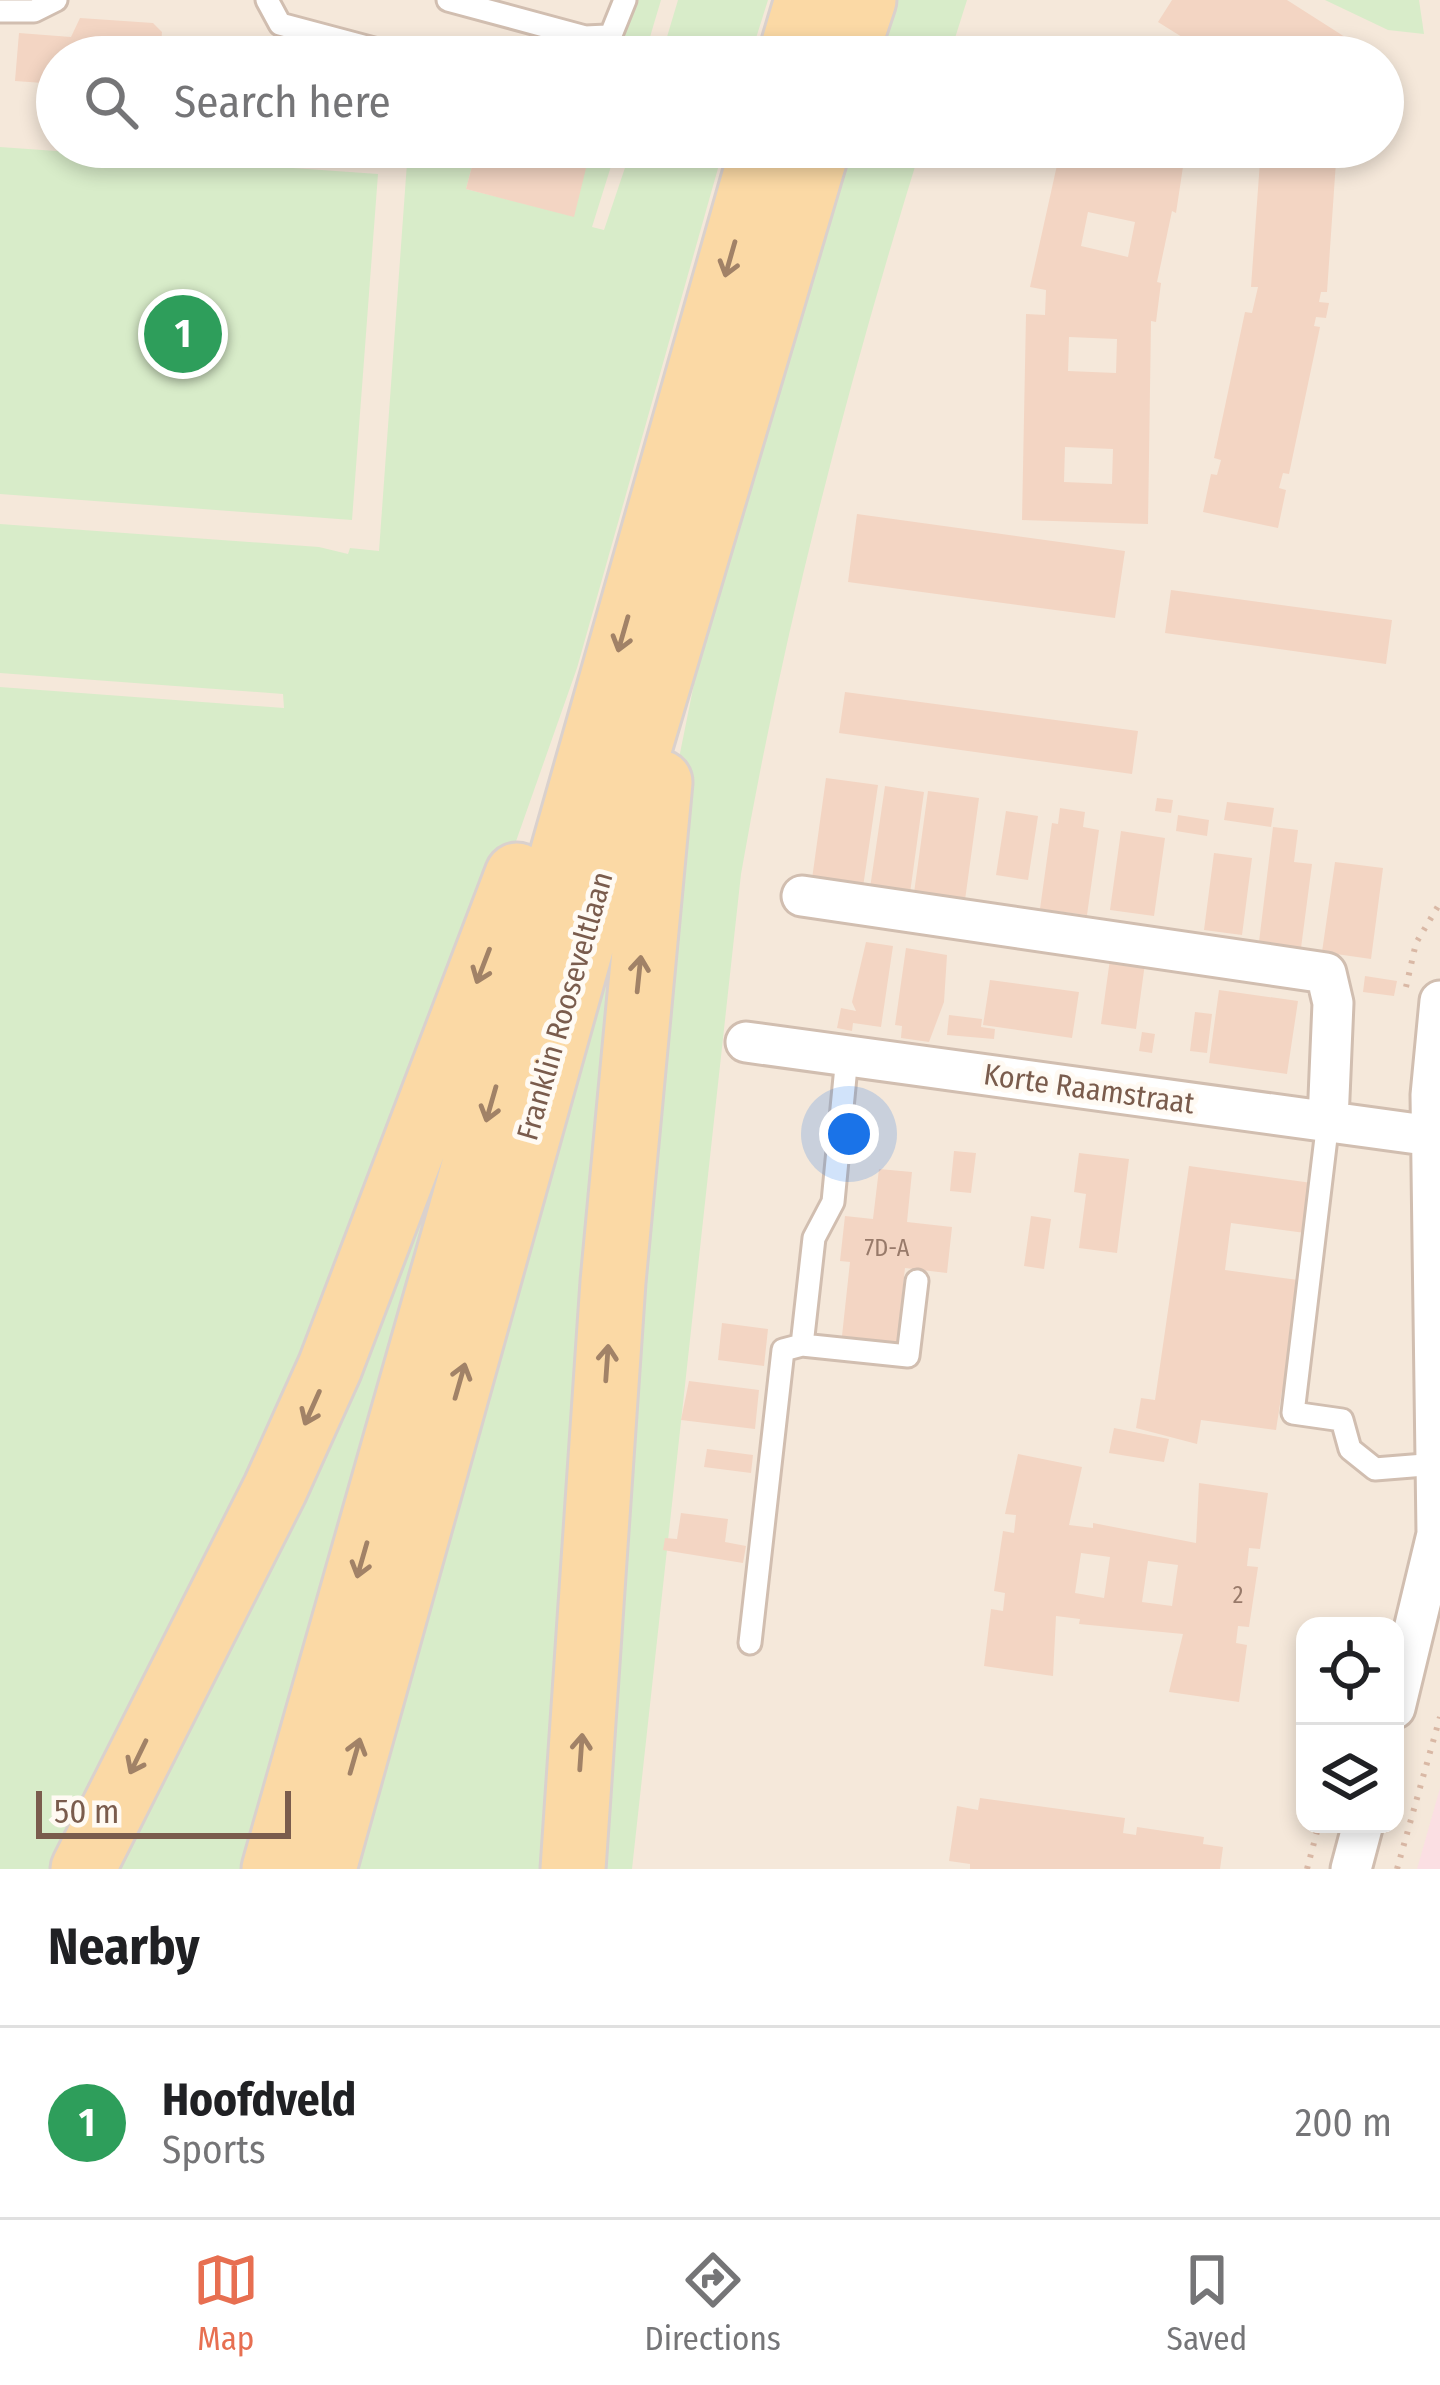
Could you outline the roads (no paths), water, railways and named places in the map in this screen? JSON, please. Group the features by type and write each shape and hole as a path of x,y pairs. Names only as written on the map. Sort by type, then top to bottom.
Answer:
{"main road":[{"path":"796,36 807,0"},
{"path":"852,36 864,0"},
{"name":"Franklin Rooseveltlaan","path":"274,1869 757,168"},
{"name":"Franklin Rooseveltlaan","path":"324,1869 596,894 812,168"},
{"path":"573,1869 613,1282 649,883 661,773 722,472"},
{"path":"82,1869 275,1489 330,1367 532,835 602,708"}],"street":[{"path":"802,896 1326,974 1333,1003 1328,1121"},
{"path":"1404,1673 1433,1561 1438,1464 1431,1075 1440,1001"},
{"name":"Korte Raamstraat","path":"746,1042 1432,1136"},
{"path":"1351,1869 1361,1833"}],"lane":[{"path":"0,11 34,10 56,0"},
{"path":"267,0 280,23 327,36"},
{"path":"448,0 581,36"},
{"path":"609,36 625,0"},
{"path":"802,1346 814,1238 832,1202 847,1056"},
{"path":"1328,1121 1293,1413 1342,1420 1350,1449 1375,1469 1438,1464"},
{"path":"750,1642 783,1350 802,1346 908,1356 917,1281"}],"place":[{"name":"Hoofdveld","path":"183,334"}]}
